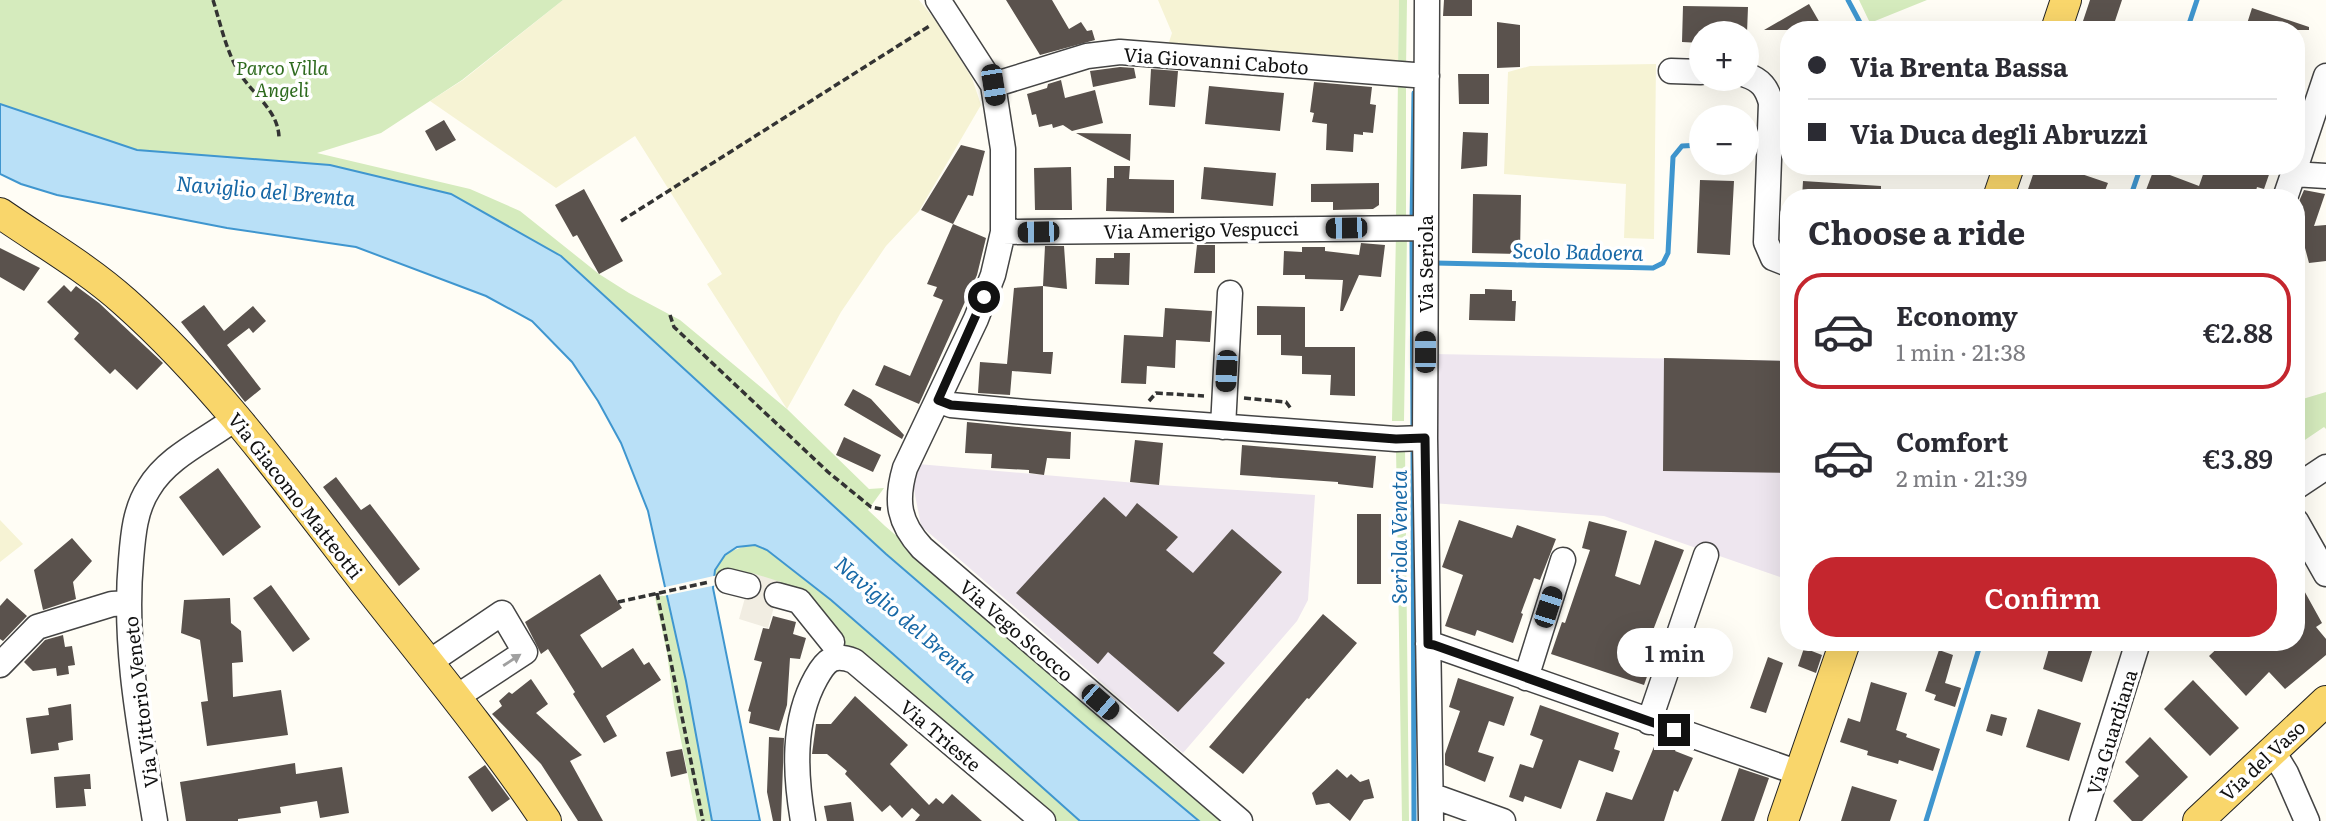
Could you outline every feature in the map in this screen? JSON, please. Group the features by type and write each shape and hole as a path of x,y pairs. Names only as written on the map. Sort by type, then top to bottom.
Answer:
{"main road":[{"path":"2059,21 2066,0"},
{"name":"Via Giacomo Matteotti","path":"0,213 71,260 127,303 199,376 236,418 428,663 546,821"},
{"path":"1783,821 1842,651"},
{"name":"Via del Vaso","path":"2198,821 2326,701"}],"street":[{"name":"Via Seriola","path":"1427,0 1417,75 1413,438 1428,644 1431,809"},
{"path":"900,511 900,486 905,468 976,319 993,275 1003,232 1003,149 993,85 943,8"},
{"name":"Via Giovanni Caboto","path":"993,85 1087,56 1120,52 1417,75"},
{"path":"1671,71 1689,72"},
{"path":"2305,139 2326,76"},
{"path":"1759,80 1769,94 1771,103 1766,242 1773,258 1780,261"},
{"path":"2305,172 2326,177"},
{"name":"Via Amerigo Vespucci","path":"1003,232 1414,227"},
{"path":"1223,427 1230,293"},
{"path":"938,400 951,405 1223,427 1413,438"},
{"name":"Via Vittorio Veneto","path":"155,821 133,678 129,603 134,528 148,488 169,464 236,418"},
{"path":"2305,481 2326,467"},
{"name":"Via Vego Scocco","path":"900,511 911,536 922,548 1240,821"},
{"path":"2305,537 2326,574"},
{"path":"1649,722 1706,555"},
{"path":"1526,678 1563,560"},
{"path":"777,595 799,601 834,650 810,688 799,729 797,765 803,821"},
{"path":"0,665 37,626 112,604 129,603"},
{"path":"428,663 502,613 525,652 455,698"},
{"path":"1428,644 1799,773"},
{"name":"Via Trieste","path":"834,650 854,662 1042,821"},
{"name":"Via Guardiana","path":"2082,821 2134,651"},
{"path":"2272,750 2286,773 2307,821"},
{"path":"1431,809 1436,797 1503,821"}],"path":[{"path":"213,0 236,69 272,111 280,132 279,140"},
{"path":"621,220 937,22 943,8"},
{"path":"670,315 674,327 828,472 871,507 900,511"},
{"path":"618,602 728,583"},
{"path":"658,593 703,821"}],"shaded area":[{"path":"563,0 919,0 937,22 972,78 981,105 919,211 886,246 841,312 787,409 707,284 722,274 635,136 556,188 430,101 463,80"},
{"path":"1158,0 1399,0 1398,68 1167,48 1172,33"},
{"path":"1656,64 1654,239 1624,238 1626,184 1504,174 1508,72 1530,66"},
{"path":"1433,354 1780,361 1780,577 1604,516 1432,503"},
{"path":"918,464 1159,485 1315,495 1308,600 1297,621 1183,753 921,526 912,479"},
{"path":"0,520 23,544 0,562"},
{"path":"752,573 781,582 768,628 739,619"}],"green space":[{"name":"Parco Villa Angeli","path":"0,0 563,0 462,80 381,133 317,153 470,189 520,211 599,274 680,320 787,409 869,489 884,488 868,510 885,526 1228,821 1199,821 1088,728 886,554 561,256 450,194 330,165 137,150 0,104"},
{"path":"1399,0 1407,0 1406,69 1398,68"},
{"path":"1859,0 1927,0 1875,21 1869,21"},
{"path":"1398,80 1406,81 1406,219 1396,219"},
{"path":"1396,234 1407,234 1404,421 1392,421"},
{"path":"2326,392 2326,429 2324,427 2305,440 2305,398"},
{"path":"1396,447 1405,447 1409,821 1402,821"},
{"path":"755,545 767,550 831,600 1080,821 1053,821 863,658 752,574 749,583 714,576 723,557 735,550"},
{"path":"666,595 686,681 712,821 697,821 655,597"}],"water":[{"name":"Naviglio del Brenta","path":"0,104 137,150 330,165 451,194 561,256 886,554 1199,821 1080,821 831,600 767,550 755,545 737,547 725,555 715,570 713,588 760,821 712,821 686,681 648,511 621,443 598,401 572,362 532,321 486,296 356,247 227,228 57,195 21,184 0,174"}],"pier":[{"path":"718,575 717,585 663,596 661,588"}],"building":[{"path":"1006,0 1052,0 1069,29 1081,22 1087,31 1092,30 1095,40 1040,55"},
{"path":"1444,0 1472,0 1472,16 1443,16"},
{"path":"2090,0 2122,0 2115,21 2083,21"},
{"path":"1809,4 1819,21 1780,21 1780,30 1764,30"},
{"path":"1683,6 1748,7 1747,21 1689,21 1689,42 1682,42"},
{"path":"2252,8 2291,21 2248,21"},
{"path":"1497,22 1520,25 1520,67 1497,68"},
{"path":"1134,68 1136,78 1093,87 1090,71"},
{"path":"1151,69 1178,71 1175,107 1149,105"},
{"path":"1458,74 1489,74 1489,104 1459,104"},
{"path":"1061,80 1065,98 1095,90 1103,123 1072,131 1063,125 1053,128 1052,124 1039,127 1036,114 1032,115 1027,94"},
{"path":"1314,82 1372,87 1370,104 1376,105 1373,133 1354,134 1353,152 1326,150 1327,124 1312,122 1314,113 1310,112"},
{"path":"1209,86 1284,93 1280,131 1205,124"},
{"path":"444,120 456,140 436,151 425,131"},
{"path":"1463,132 1488,133 1487,166 1461,169"},
{"path":"1076,133 1131,134 1130,161 1118,155"},
{"path":"961,145 985,151 973,196 968,195 953,224 921,210"},
{"path":"1114,166 1130,166 1129,179 1174,180 1174,213 1106,211 1107,178 1114,178"},
{"path":"1071,167 1072,210 1035,210 1034,168"},
{"path":"1204,167 1276,173 1273,206 1201,199"},
{"path":"2033,175 2084,175 2108,183 2106,189 2028,189"},
{"path":"2152,175 2170,175 2199,186 2203,175 2269,175 2264,189 2146,189"},
{"path":"1700,180 1734,181 1730,255 1697,253"},
{"path":"1803,181 1881,186 1881,189 1803,189"},
{"path":"1379,183 1379,205 1373,209 1333,210 1333,202 1311,202 1311,184"},
{"path":"584,189 623,261 599,274 577,235 573,237 555,205"},
{"path":"2305,190 2325,194 2314,226 2326,225 2326,261 2309,263 2305,248"},
{"path":"1473,194 1521,195 1520,254 1472,253"},
{"path":"953,224 986,238 977,275 919,404 875,385 884,365 910,376 943,300 933,296 937,287 927,284"},
{"path":"1361,243 1385,245 1381,277 1359,275 1343,311 1340,311 1343,280 1305,279 1305,275 1283,275 1284,251 1302,252 1302,247 1325,247 1325,251 1359,255"},
{"path":"1197,245 1215,245 1215,273 1194,273"},
{"path":"1045,246 1064,246 1067,289 1043,286"},
{"path":"0,248 40,268 24,291 0,277"},
{"path":"1114,253 1130,253 1129,285 1095,284 1096,258 1114,258"},
{"path":"64,285 71,292 76,286 99,303 163,363 137,390 115,369 110,374 74,339 79,333 47,302"},
{"path":"1043,286 1043,352 1053,352 1051,374 1012,371 1010,395 978,393 980,362 1007,364 1014,288"},
{"path":"1485,289 1512,290 1512,301 1516,301 1515,321 1469,320 1470,294 1485,294"},
{"path":"204,305 224,331 253,306 266,321 253,333 249,328 227,345 261,389 245,402 181,322"},
{"path":"1257,306 1305,307 1305,347 1355,347 1355,396 1330,395 1331,375 1302,374 1302,356 1281,355 1281,335 1257,335"},
{"path":"1165,308 1212,311 1210,342 1176,340 1175,368 1147,366 1146,384 1121,383 1124,335 1163,337"},
{"path":"1664,358 1780,361 1780,473 1663,471"},
{"path":"853,389 871,399 904,435 902,439 844,405"},
{"path":"967,422 1071,432 1070,459 1047,458 1044,475 1029,473 1029,470 991,468 992,454 965,453"},
{"path":"844,437 881,455 873,472 836,455"},
{"path":"1135,440 1163,443 1159,485 1130,482"},
{"path":"1242,445 1376,456 1373,488 1338,482 1240,475"},
{"path":"218,468 261,527 223,556 179,497"},
{"path":"336,477 361,510 370,504 420,569 399,586 323,487"},
{"path":"1104,497 1126,517 1137,503 1178,537 1166,550 1193,573 1232,529 1282,572 1213,653 1225,663 1178,712 1108,652 1098,664 1016,593"},
{"path":"1357,514 1381,514 1381,584 1357,584"},
{"path":"1459,520 1512,538 1517,525 1556,539 1540,580 1534,578 1513,643 1477,630 1475,636 1445,626 1463,575 1442,567"},
{"path":"1589,521 1627,531 1615,576 1640,585 1655,540 1684,550 1645,651 1655,654 1644,685 1551,654 1562,622 1565,623 1590,550 1582,548"},
{"path":"72,538 92,561 73,582 76,599 43,610 34,570"},
{"path":"600,574 622,608 580,635 602,668 633,648 644,665 649,662 661,680 606,716 617,736 604,743 548,649 541,654 525,622"},
{"path":"271,585 310,639 293,652 253,598"},
{"path":"2305,592 2322,623 2316,627 2326,639 2326,655 2285,689 2269,672 2246,696 2209,656 2214,651 2305,651"},
{"path":"7,598 27,616 3,641 0,639 0,606"},
{"path":"230,598 231,623 241,631 243,662 232,663 233,697 281,690 288,735 207,746 201,702 208,701 200,640 181,633 184,600"},
{"path":"1323,614 1357,643 1243,774 1209,747"},
{"path":"773,616 796,622 793,634 806,638 800,659 790,658 787,705 779,731 749,723 751,712 748,711 762,662 754,660 763,628 769,629"},
{"path":"63,635 65,647 72,646 75,665 68,666 69,674 57,676 56,668 33,671 24,662 45,640"},
{"path":"1803,651 1822,655 1816,673 1798,666"},
{"path":"1939,651 1953,655 1945,683 1961,688 1955,707 1934,700 1936,695 1925,691"},
{"path":"2048,651 2092,651 2082,682 2043,669"},
{"path":"1768,657 1783,663 1766,713 1750,708"},
{"path":"1458,678 1514,697 1504,726 1489,721 1478,752 1494,757 1485,782 1445,765 1445,754 1460,711 1449,707"},
{"path":"531,679 548,704 536,713 582,755 570,761 603,821 578,821 541,764 492,714 502,706 499,701 509,692 512,694"},
{"path":"2193,680 2239,728 2210,756 2164,709"},
{"path":"1871,682 1907,693 1896,730 1907,734 1906,737 1940,749 1933,771 1899,760 1898,764 1867,755 1868,751 1840,742 1848,718 1860,722"},
{"path":"855,696 908,745 890,764 929,805 936,798 943,804 952,794 982,821 915,821 920,815 912,808 902,818 890,805 882,812 845,774 847,771 827,754 812,754 816,724 831,724"},
{"path":"71,704 73,740 58,743 59,750 31,754 26,718 49,715 48,708"},
{"path":"1540,705 1619,733 1614,749 1620,751 1613,772 1579,760 1561,809 1525,796 1523,802 1509,797 1520,764 1533,768 1543,740 1530,735"},
{"path":"2038,709 2081,723 2069,761 2026,747"},
{"path":"1991,714 2007,718 2002,736 1986,731"},
{"path":"769,737 784,738 781,821 773,821 767,792"},
{"path":"2150,737 2188,777 2142,821 2132,821 2113,801 2139,776 2125,762"},
{"path":"1656,742 1693,758 1678,792 1674,790 1664,821 1596,821 1606,792 1632,800"},
{"path":"682,749 687,773 671,777 666,752"},
{"path":"295,763 296,774 342,767 349,813 320,818 317,801 280,807 281,813 238,821 186,821 180,782"},
{"path":"485,765 510,799 492,812 468,777"},
{"path":"1739,768 1769,778 1754,821 1721,821"},
{"path":"1337,769 1347,778 1351,774 1360,782 1369,779 1374,798 1364,800 1350,821 1329,803 1316,805 1312,793"},
{"path":"90,774 91,789 84,789 86,806 56,808 54,777"},
{"path":"1852,786 1897,800 1890,821 1841,821"},
{"path":"851,802 854,821 827,821 824,806"}],"waterway":[{"name":"Scolo Badoera","path":"1848,0 1859,21"},
{"path":"2190,21 2197,0"},
{"name":"Seriola Veneta","path":"1412,223 1414,93"},
{"name":"Scolo Badoera","path":"1435,263 1653,268 1663,263 1668,253 1673,157 1682,146 1689,146"},
{"path":"2133,189 2138,175"},
{"name":"Seriola Veneta","path":"1412,236 1413,433"},
{"name":"Seriola Veneta","path":"1413,446 1414,821"},
{"path":"1926,821 1978,651"}],"route":[{"path":"984,297 938,400 951,405 1396,439 1425,438 1428,644 1674,730"}]}
